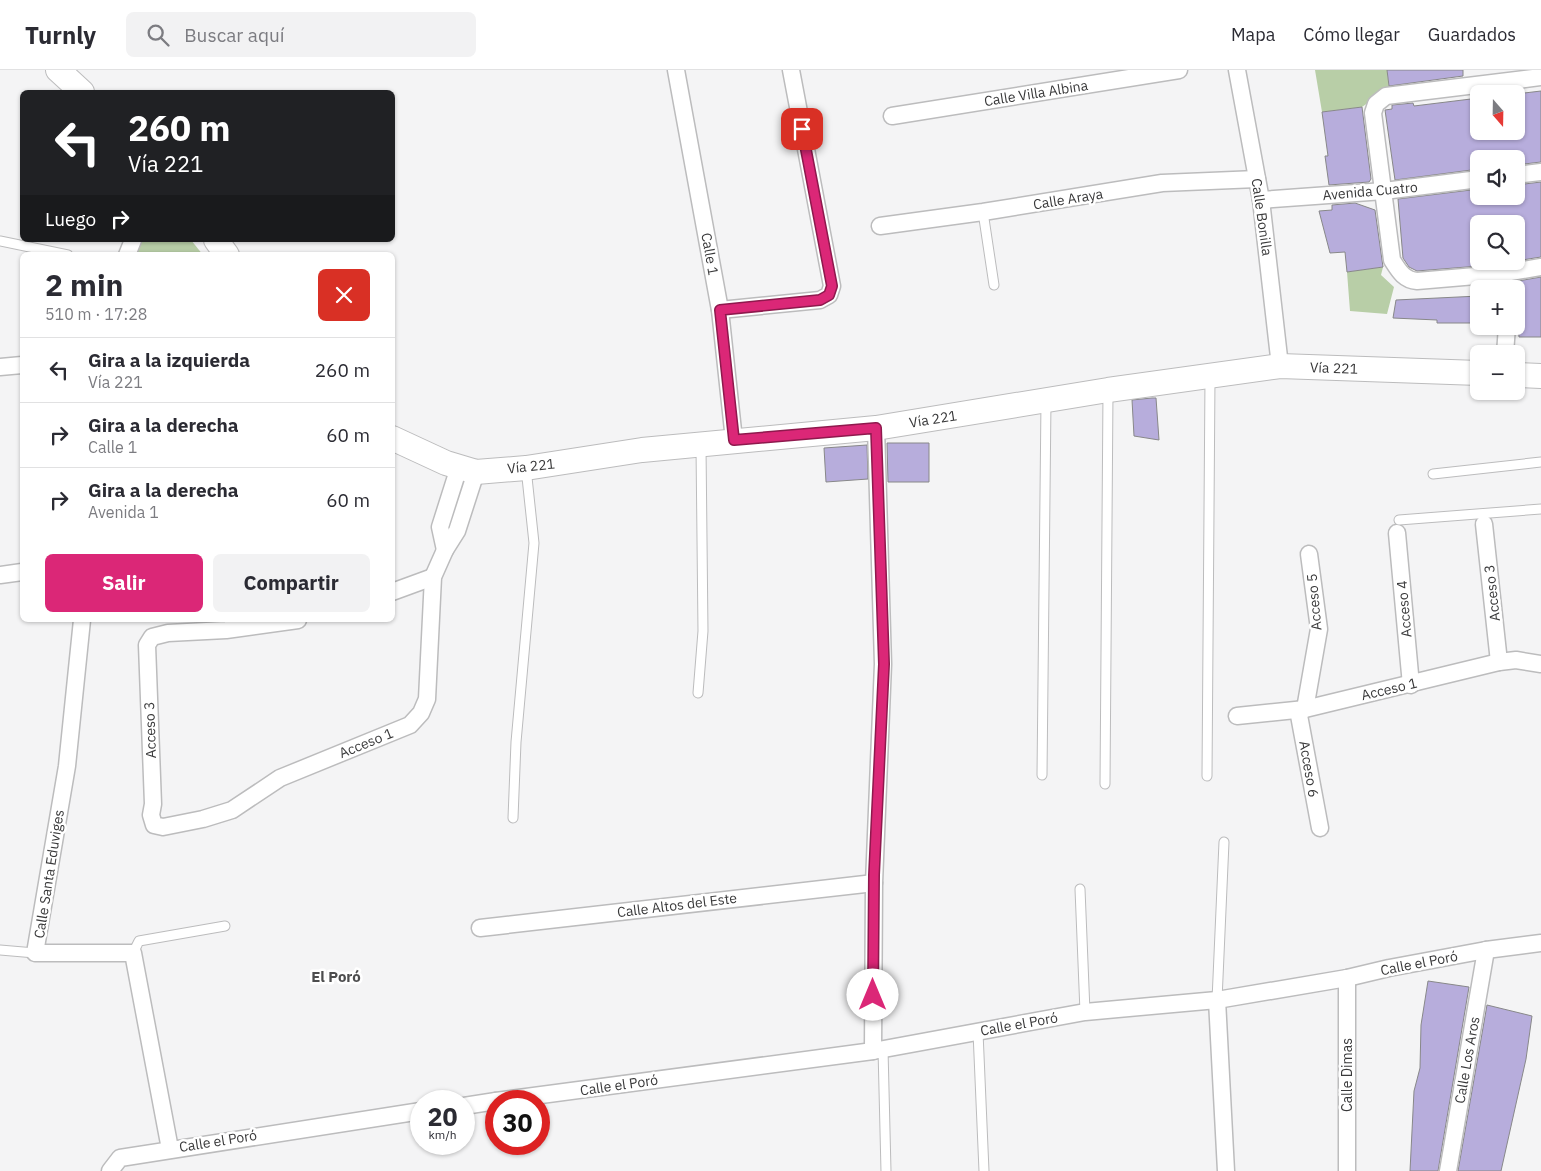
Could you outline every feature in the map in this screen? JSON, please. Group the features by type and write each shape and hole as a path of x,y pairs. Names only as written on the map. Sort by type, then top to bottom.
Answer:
{"main road":[{"path":"58,70 80,90"},
{"name":"Vía 221","path":"395,439 446,463 468,469 526,468 642,450 876,428 1108,390 1280,366 1470,373"},
{"path":"1525,375 1541,376"}],"street":[{"name":"Calle 1","path":"676,70 720,310 734,440"},
{"path":"720,310 820,300 829,295 832,286 791,70"},
{"name":"Calle Villa Albina","path":"892,116 1180,70"},
{"name":"Calle Bonilla","path":"1237,70 1257,179 1280,366"},
{"path":"1470,281 1409,280 1400,274 1392,260 1373,113 1376,104 1386,96 1541,77"},
{"path":"1525,174 1541,172"},
{"name":"Calle Araya","path":"880,226 983,212 1162,183 1257,179"},
{"name":"Avenida Cuatro","path":"1260,200 1384,192 1470,180"},
{"path":"1503,280 1541,267"},
{"path":"0,367 20,365"},
{"path":"876,428 884,664 874,882 878,1050"},
{"name":"Acceso 1","path":"154,825 162,827 203,819 232,810 280,778 410,725 421,713 427,700 433,577 445,550 457,531 468,469"},
{"name":"Acceso 3","path":"1484,524 1499,662"},
{"name":"Acceso 4","path":"1398,526 1411,685"},
{"name":"Acceso 5","path":"1302,709 1318,629 1309,554"},
{"path":"0,575 20,572"},
{"path":"395,591 433,577"},
{"name":"Calle Santa Eduviges","path":"82,622 66,766 36,953 132,953"},
{"name":"Acceso 3","path":"154,825 151,815 153,804 147,645 152,637 168,633 226,630 284,622"},
{"name":"Acceso 1","path":"1237,716 1302,709 1411,685 1499,662 1516,660 1541,664"},
{"name":"Acceso 6","path":"1302,709 1320,828"},
{"name":"Calle Altos del Este","path":"480,928 874,882"},
{"name":"Calle el Poró","path":"550,1094 878,1050 1085,1012 1217,1000 1347,978 1389,968 1486,950 1541,943"},
{"name":"Calle Los Aros","path":"1448,1171 1486,950"},
{"path":"132,953 170,1149"},
{"name":"Calle Dimas","path":"1347,978 1347,1171"},
{"path":"1217,1000 1226,1171"},
{"name":"Calle el Poró","path":"110,1171 120,1158 410,1113"}],"lane":[{"path":"983,212 994,285"},
{"path":"0,241 53,252"},
{"path":"1207,776 1210,375"},
{"path":"1105,784 1108,390"},
{"path":"1042,776 1046,401"},
{"path":"698,693 703,632 701,444"},
{"path":"1433,474 1541,462"},
{"path":"514,818 516,742 534,543 526,468"},
{"path":"1398,526 1541,509"},
{"path":"1217,1000 1224,842"},
{"path":"1080,889 1085,1012"},
{"path":"132,953 139,941 225,926"},
{"path":"0,950 36,953"},
{"path":"978,1032 984,1171"},
{"path":"878,1050 886,1171"}],"green space":[{"path":"1315,70 1387,70 1389,88 1362,107 1322,112"},
{"path":"138,242 193,242 201,252 134,252"},
{"path":"1383,267 1381,275 1394,287 1387,314 1350,311 1347,272"}],"building":[{"path":"1387,70 1463,70 1463,76 1389,86"},
{"path":"1541,91 1541,162 1525,164 1525,150 1470,150 1470,170 1395,180 1385,110 1392,109 1392,105 1413,103 1414,106 1470,99 1470,140 1525,140 1525,93"},
{"path":"1362,107 1371,179 1369,182 1329,185 1325,156 1328,156 1322,112"},
{"path":"1541,182 1541,257 1525,260 1525,215 1470,215 1470,267 1417,271 1409,267 1403,258 1398,199 1470,190 1470,205 1525,205 1525,184"},
{"path":"1355,203 1375,210 1383,267 1347,272 1345,252 1330,253 1319,211 1332,210 1332,205"},
{"path":"1541,277 1541,337 1519,337 1519,335 1525,335 1524,280"},
{"path":"1470,296 1470,323 1437,323 1437,320 1393,318 1396,300"},
{"path":"1156,398 1159,440 1134,436 1132,400"},
{"path":"887,443 929,443 929,482 888,482"},
{"path":"867,445 868,479 826,482 824,448"},
{"path":"1428,981 1469,987 1438,1171 1410,1171 1414,1091 1420,1068 1421,1025"},
{"path":"1487,1005 1532,1016 1526,1059 1501,1171 1458,1171"}],"district":[{"name":"El Poró","path":"336,976"}],"route":[{"path":"802,129 832,286 829,295 820,300 720,310 734,440 876,428 884,664 874,875 873,995"}]}
